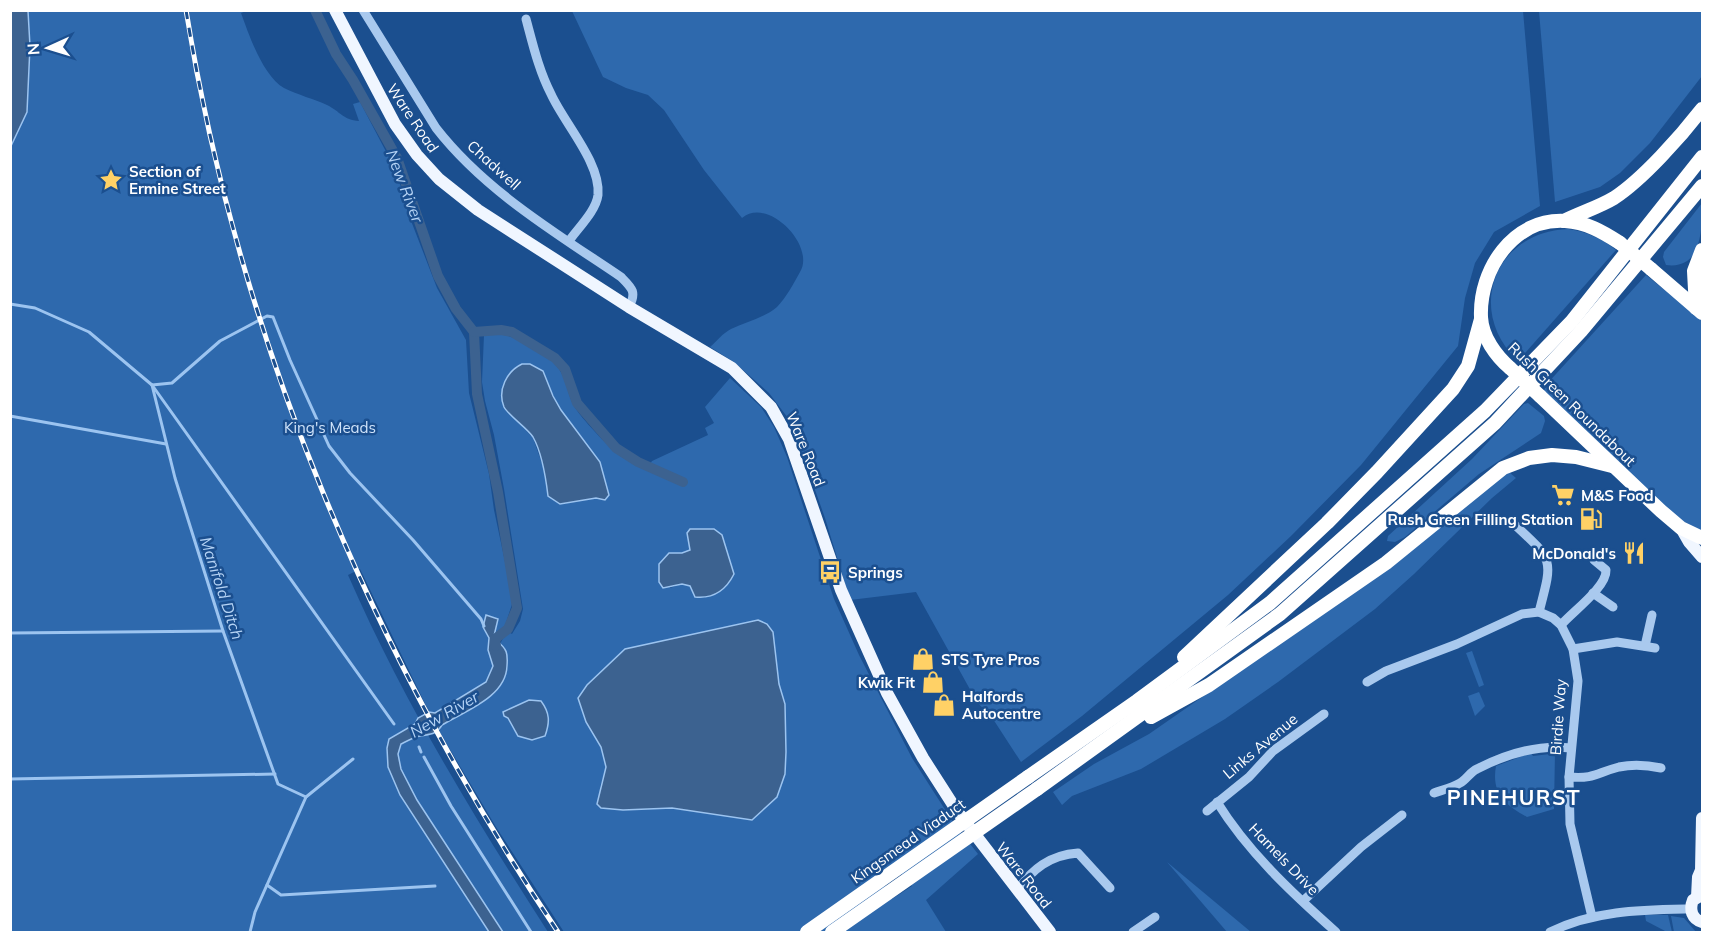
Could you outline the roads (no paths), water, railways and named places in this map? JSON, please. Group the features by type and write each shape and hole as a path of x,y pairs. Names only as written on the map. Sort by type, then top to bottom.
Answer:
{"highway":[{"path":"1564,221 1624,191 1638,179 1702,109"},
{"path":"1137,701 1270,603 1485,411 1572,321 1702,157"},
{"path":"1103,743 1280,614 1495,423 1581,331 1702,186"},
{"name":"Rush Green Roundabout","path":"1699,310 1620,243 1596,229 1564,221 1548,223 1526,231 1504,248 1489,270 1484,284 1481,319 1489,344 1510,368 1612,466 1681,528 1702,538"},
{"path":"1699,310 1694,271 1702,250"},
{"path":"1137,701 1327,523 1453,388 1468,366 1481,319"},
{"path":"1103,743 1209,685 1386,563 1503,468 1529,458 1552,455 1576,457 1612,466"},
{"name":"Kingsmead Viaduct","path":"807,933 1137,701"},
{"name":"Kingsmead Viaduct","path":"832,933 1103,743"}],"main road":[{"name":"Ware Road","path":"335,10 395,124 417,154 439,178 478,210 629,307 732,368 771,407 789,440 852,618 887,693 922,758 957,812 1050,933"},
{"path":"1681,528 1702,557"},
{"path":"1700,925 1691,909 1693,900 1700,896 1698,877 1702,871 1702,818"}],"street":[{"name":"Chadwell","path":"363,10 436,128 450,145 520,208 621,277 632,288 634,298 629,307"},
{"path":"526,19 550,93 591,164 597,180 596,203 568,242"},
{"path":"1515,525 1542,550 1548,560 1549,569 1539,612"},
{"path":"1367,682 1386,671 1457,644 1522,614 1539,612 1553,618 1561,625 1593,594 1606,575 1606,570 1594,560"},
{"path":"1593,594 1613,607"},
{"path":"1645,646 1652,615"},
{"name":"Birdie Way","path":"1561,625 1573,649 1578,693 1569,777 1570,824 1592,917"},
{"path":"1573,649 1608,642 1655,648"},
{"name":"Links Avenue","path":"1207,811 1249,777 1273,752 1324,714"},
{"path":"1434,793 1463,782 1469,773 1478,768 1521,752 1543,747 1571,748"},
{"path":"1569,777 1592,778 1628,765 1661,768"},
{"name":"Hamels Drive","path":"1217,802 1235,830 1260,859 1336,933"},
{"path":"1304,901 1361,847 1402,815"},
{"path":"1017,891 1038,867 1068,854 1078,853 1110,888"},
{"path":"1550,933 1592,917 1628,911 1691,909"},
{"path":"1133,933 1155,917"}],"water":[{"path":"11,10 28,11 30,46 27,112 11,146"},
{"path":"522,364 530,364 543,371 561,410 600,462 609,495 605,500 596,498 560,504 548,496 536,443 530,433 506,410 502,401 503,388 508,376"},
{"path":"690,529 714,529 722,535 734,574 727,585 714,595 695,597 690,586 682,584 663,588 659,582 659,564 669,553 682,553 690,550 687,533"},
{"path":"486,615 498,619 494,636 498,633 501,636 497,641 507,654 505,677 500,686 483,702 442,725 435,732 415,737 401,744 398,754 401,769 417,800 503,932 489,932 400,795 388,767 389,739 415,724 418,718 429,712 435,713 486,682 493,666 488,650 489,638 483,627"},
{"path":"758,620 767,624 773,632 779,684 785,704 785,774 777,797 752,820 672,808 623,810 601,808 597,804 606,767 601,747 586,722 578,698 587,685 625,649"},
{"path":"529,700 541,701 548,718 545,736 532,740 518,736 503,712"}],"waterway":[{"name":"New River","path":"315,10 336,54 397,158 438,276 456,309 474,332 477,394 498,492 517,608 508,629 495,639 496,646"},
{"path":"10,304 35,308 89,332 152,385 394,724"},
{"path":"152,385 172,383 220,341 267,316 273,317 329,446 350,473 413,540 481,619 484,626"},
{"name":"New River","path":"474,332 501,330 512,332 555,358 565,369 577,403 616,448 638,462 683,482"},
{"name":"Manifold Ditch","path":"152,385 175,478 223,631 278,784 306,797 255,912 250,932"},
{"path":"10,416 166,444"},
{"path":"10,633 223,631"},
{"path":"419,747 421,752"},
{"path":"424,757 451,806 531,932"},
{"path":"306,797 353,759"},
{"path":"10,779 275,774"},
{"path":"267,885 281,895 435,886"}],"railway":[{"path":"186,10 210,133 240,255 278,374 322,491 373,606 429,718 491,826 558,932"}],"place":[{"name":"Section of Ermine Street","path":"111,180"},
{"name":"M&S Food","path":"1563,495"},
{"name":"Rush Green Filling Station","path":"1591,519"},
{"name":"McDonald's","path":"1634,553"},
{"name":"Springs","path":"830,572"},
{"name":"STS Tyre Pros","path":"923,659"},
{"name":"Kwik Fit","path":"933,682"},
{"name":"Halfords Autocentre","path":"944,705"}],"district":[{"name":"PINEHURST","path":"1514,797"}],"park label":[{"name":"King's Meads","path":"330,427"}]}
